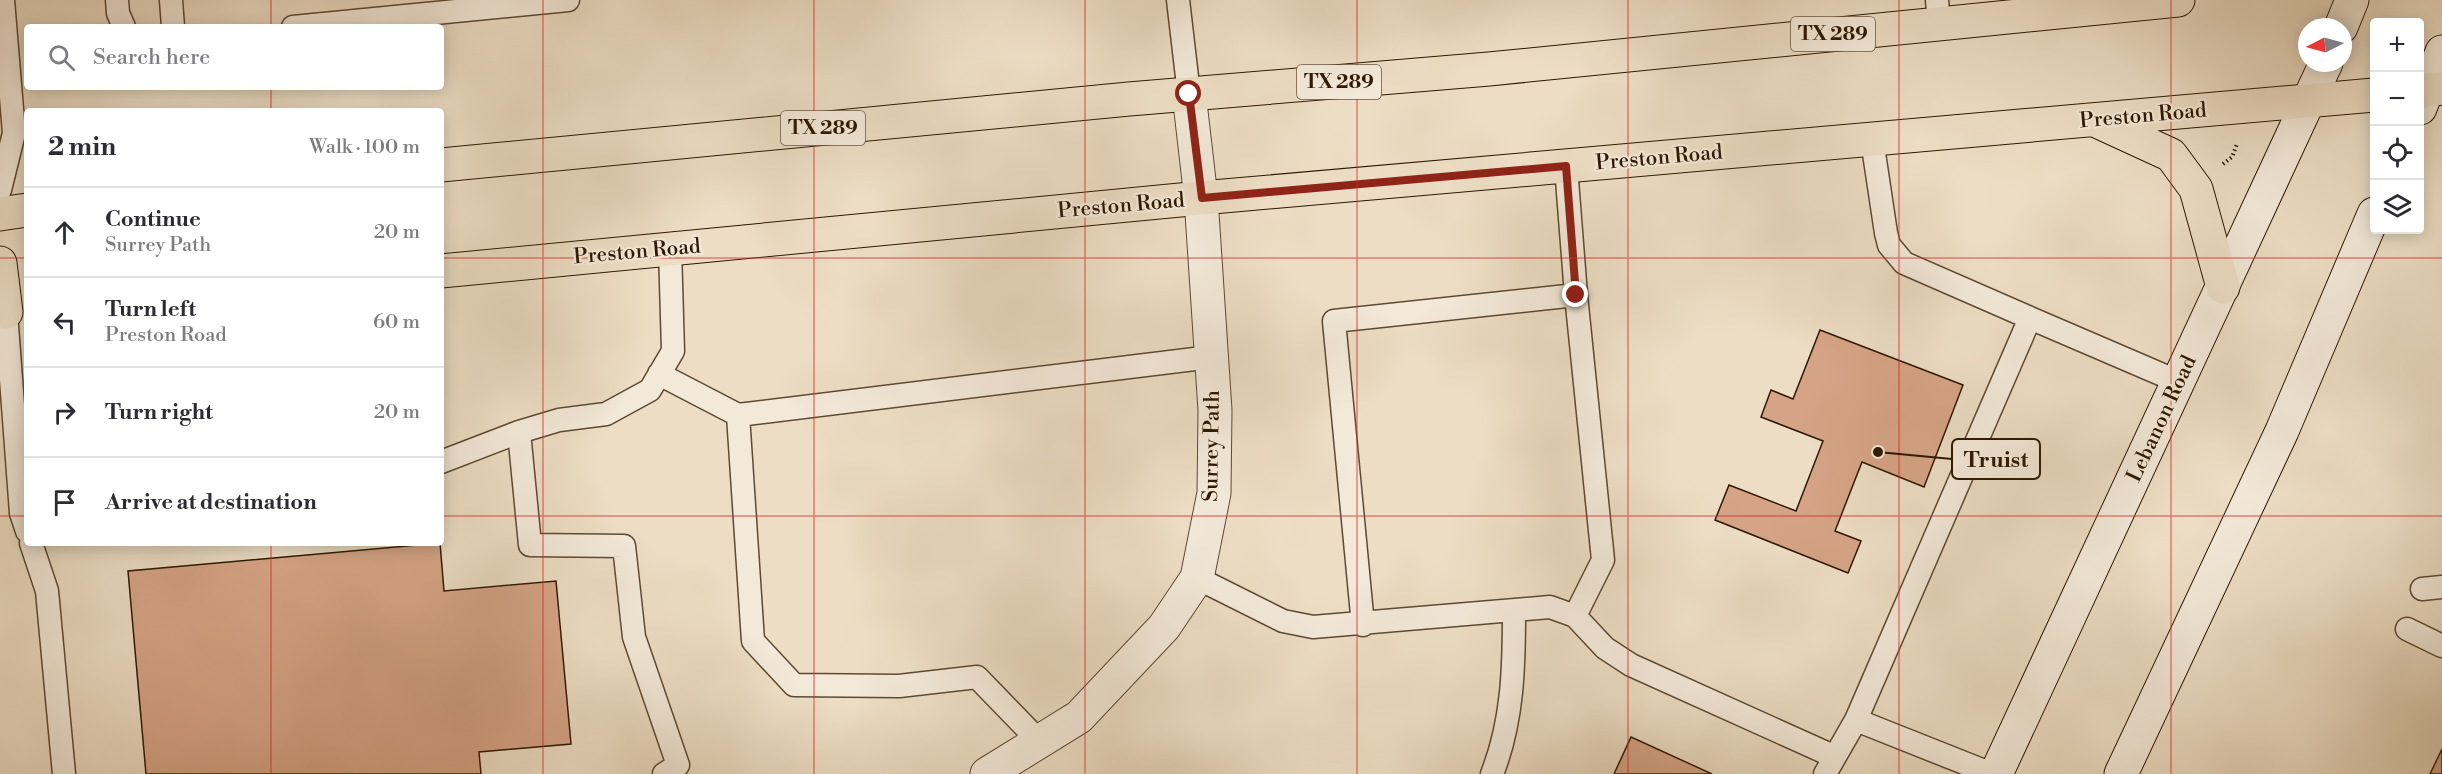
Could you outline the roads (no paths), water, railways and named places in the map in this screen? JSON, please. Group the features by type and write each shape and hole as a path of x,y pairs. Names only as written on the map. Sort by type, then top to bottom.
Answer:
{"main road":[{"name":"TX 289","path":"444,165 1189,94 1488,69 1938,11 2178,0"},
{"path":"2345,18 2352,0"},
{"path":"2427,94 2442,52"},
{"name":"Lebanon Road","path":"1994,774 2322,72"},
{"name":"Surrey Path","path":"998,771 1039,741 1079,717 1164,627 1197,578 1214,493 1215,410 1202,198 1189,94"},
{"name":"Preston Road","path":"444,271 1202,198 2370,95"},
{"path":"2095,120 2171,155 2196,189 2223,287"},
{"path":"0,214 24,210"},
{"path":"2121,774 2282,431 2370,223"},
{"path":"0,263 11,312"}],"lane":[{"path":"0,190 14,133 3,0"},
{"path":"117,0 123,24"},
{"path":"171,0 173,24"},
{"path":"306,24 367,10 568,0"},
{"path":"1178,0 1189,94"},
{"path":"1872,140 1889,245 1904,263 2179,382"},
{"path":"1566,166 1576,295 1603,560 1575,616"},
{"path":"444,461 519,432 559,420 606,414 650,390 673,351 670,249"},
{"path":"1363,625 1335,321 1576,295"},
{"path":"11,312 19,518"},
{"path":"1197,578 1283,621 1313,627 1363,625 1550,607 1575,616 1605,648 1631,664 1829,765 1856,720 2030,318"},
{"path":"659,374 738,415 1211,357"},
{"path":"738,415 753,641 794,685 899,686 977,677 1039,741"},
{"path":"519,432 530,545 624,546 634,637 678,765 664,774"},
{"path":"32,546 47,591 64,774"},
{"path":"1492,774 1502,749 1510,711 1514,610"},
{"path":"2407,629 2442,646"},
{"path":"1856,720 1994,774"}],"place":[{"name":"Truist","path":"1878,452"}]}
